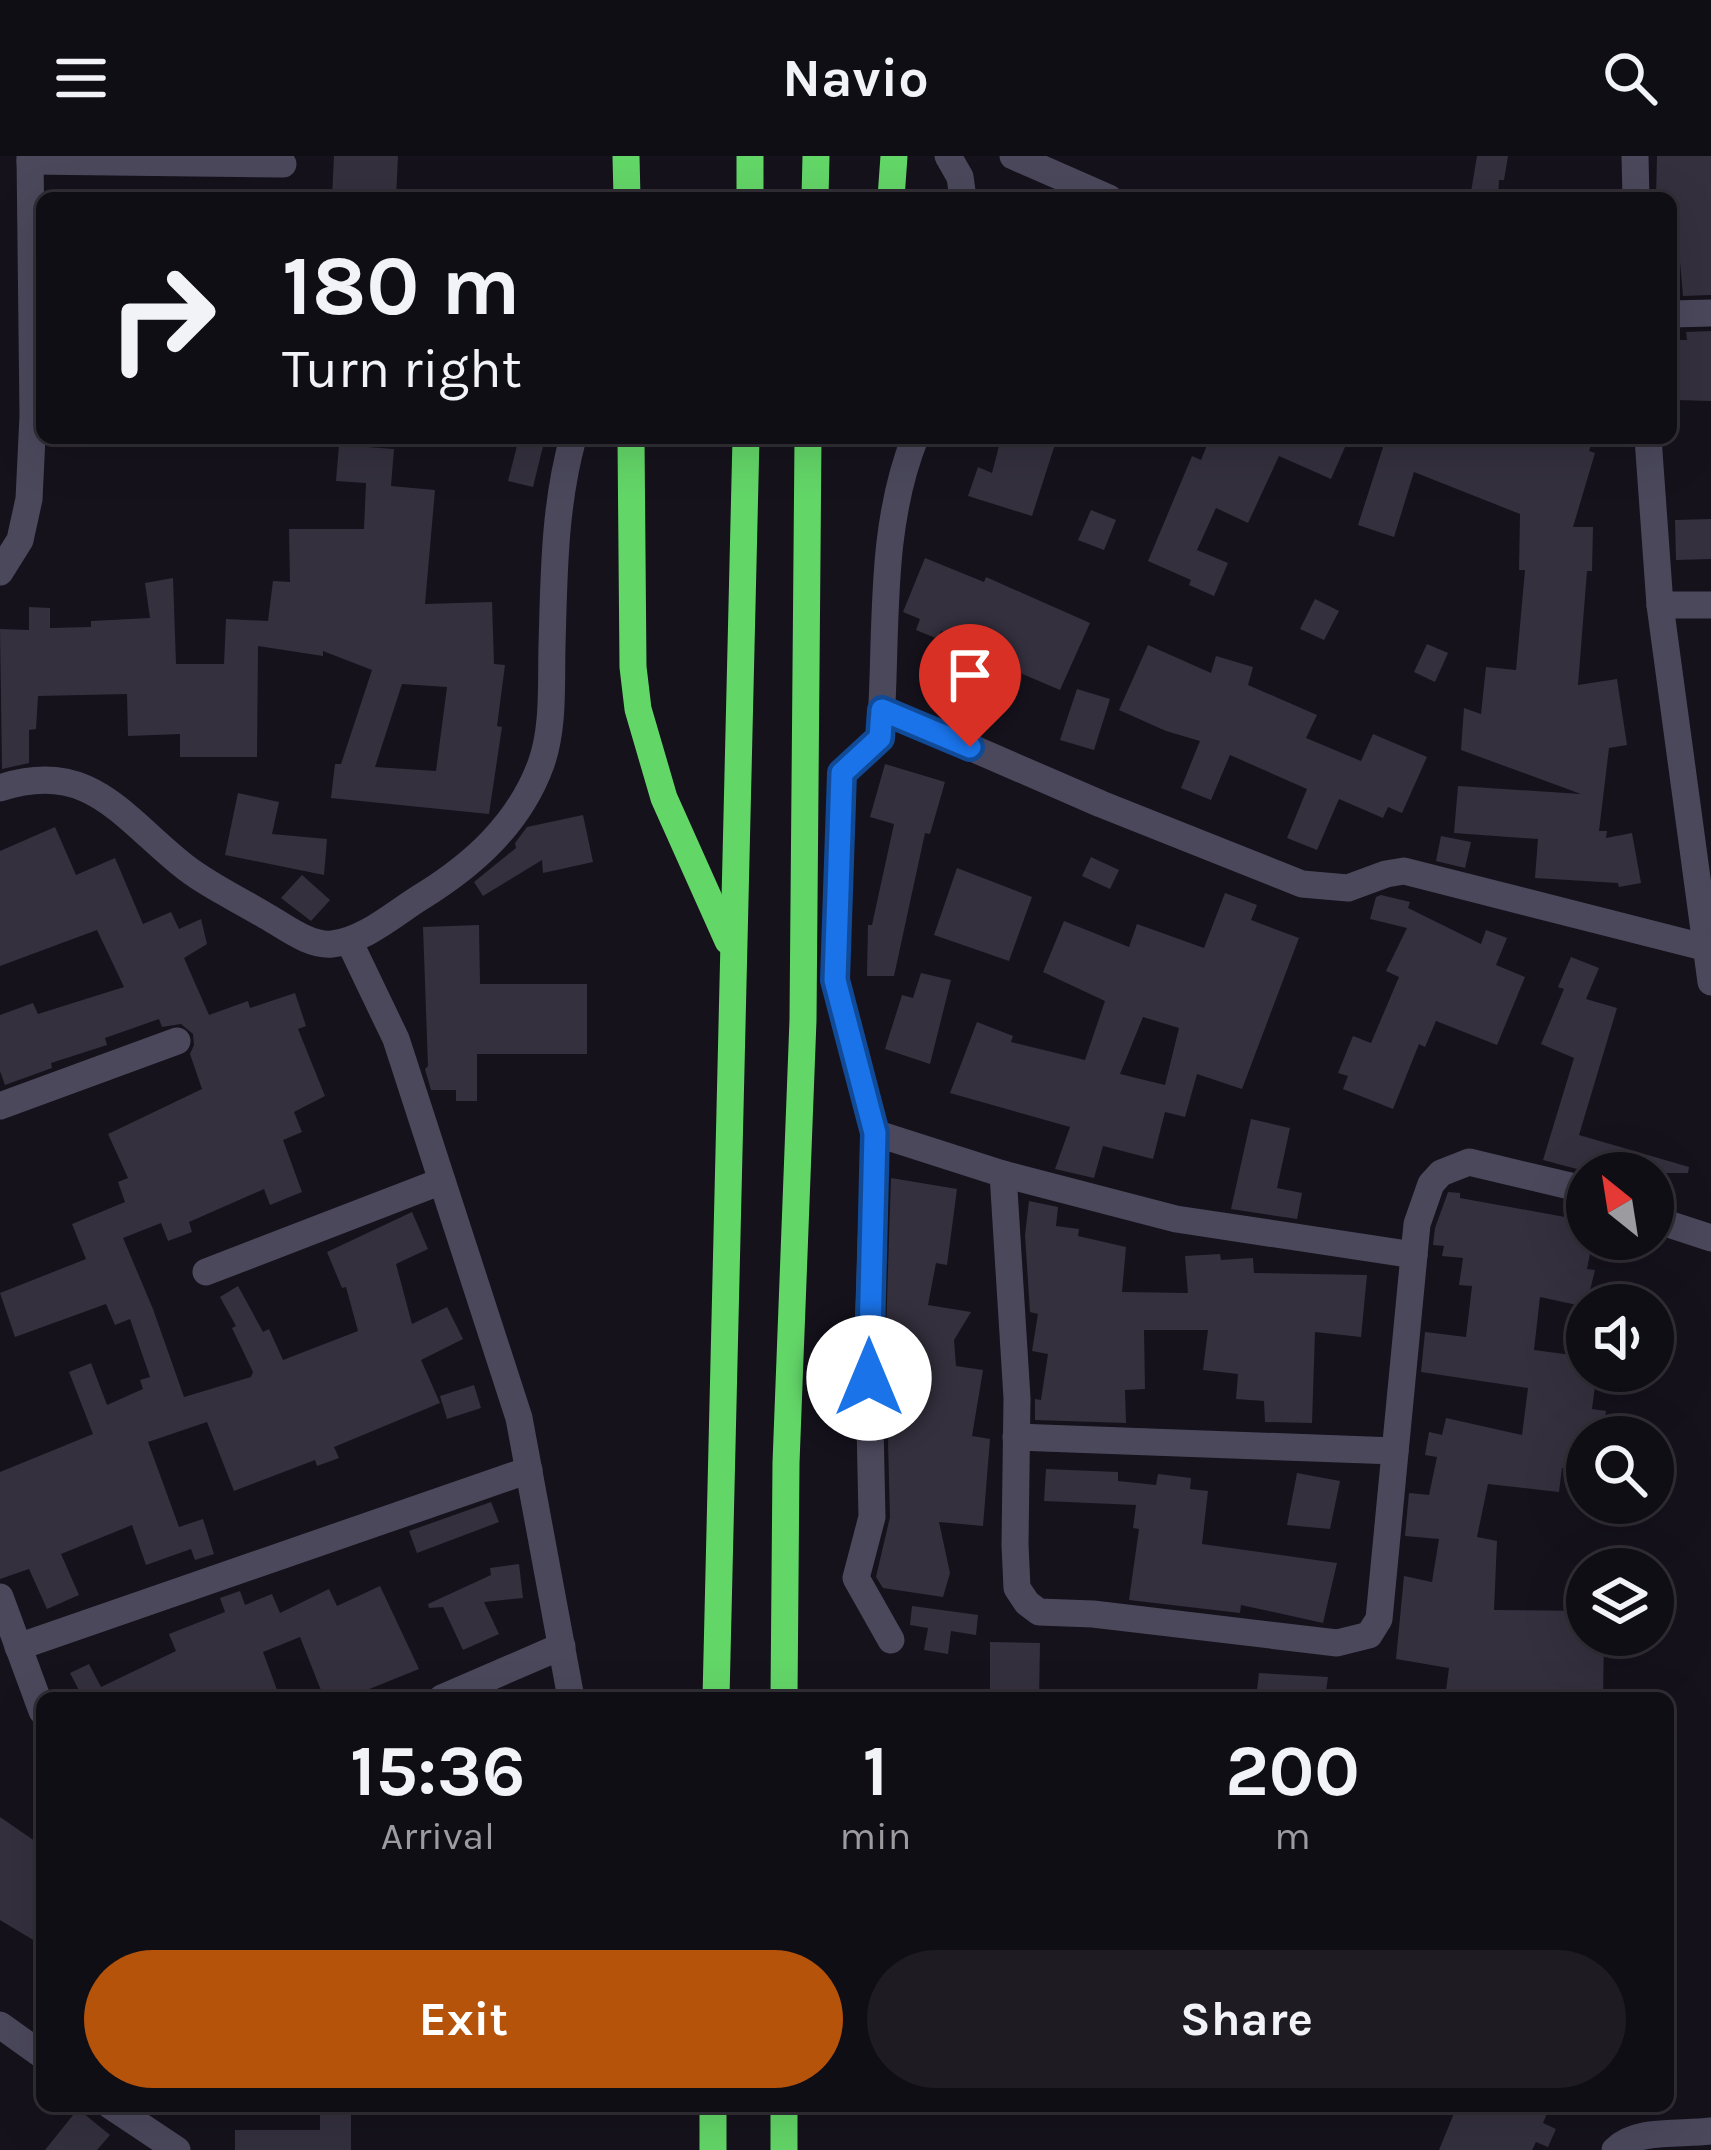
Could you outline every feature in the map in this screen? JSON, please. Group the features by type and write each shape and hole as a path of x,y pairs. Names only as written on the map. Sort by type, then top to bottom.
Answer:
{"highway":[{"path":"626,156 627,192"},
{"path":"750,156 750,192"},
{"path":"814,192 816,156"},
{"path":"891,192 894,156"},
{"path":"631,444 633,667 638,709 664,798 725,928 736,984"},
{"path":"716,1692 746,444"},
{"path":"784,1692 786,1463 803,1020 808,444"},
{"path":"805,542 812,495 828,444"},
{"path":"713,2112 713,2150"},
{"path":"784,2112 784,2150"}],"street":[{"path":"948,156 962,192"},
{"path":"1013,156 1095,192"},
{"path":"1635,156 1636,192"},
{"path":"0,572 20,541 29,499 34,416 30,159 283,164"},
{"path":"1677,314 1711,313"},
{"path":"0,788 26,779 51,779 101,793 184,867 300,936 322,944 349,941 431,891 486,848 516,814 542,762 550,705 554,533 571,444"},
{"path":"891,1640 856,1577 872,1517 868,1332 875,1133 835,980 842,773 880,738 882,620 897,499 913,444"},
{"path":"1648,444 1660,605 1711,982"},
{"path":"1660,605 1711,605"},
{"path":"882,710 1303,884 1348,888 1405,872 1707,948"},
{"path":"349,941 396,1039 518,1418 570,1692"},
{"path":"0,1106 177,1041"},
{"path":"875,1133 1003,1174 1176,1219 1414,1256"},
{"path":"1003,1174 1016,1437 1017,1588 1027,1603 1039,1612 1094,1614 1336,1643 1370,1635 1378,1619 1417,1224 1431,1184 1441,1173 1468,1162 1566,1185"},
{"path":"206,1272 442,1181"},
{"path":"1674,1226 1711,1238"},
{"path":"1016,1437 1395,1451"},
{"path":"18,1647 529,1470"},
{"path":"0,1597 36,1696"},
{"path":"456,1692 562,1646"},
{"path":"0,2025 36,2051"},
{"path":"121,2112 177,2150"},
{"path":"1615,2150 1639,2136 1711,2132"}],"building":[{"path":"334,156 398,156 396,192 332,192"},
{"path":"1477,156 1508,156 1498,192 1471,192"},
{"path":"1657,156 1711,156 1711,295 1683,296 1677,192 1656,192"},
{"path":"1711,331 1711,401 1677,400 1677,340 1687,340 1686,332"},
{"path":"517,444 544,444 533,487 508,481"},
{"path":"999,444 1055,444 1032,516 968,496 978,467 992,473"},
{"path":"1208,444 1346,444 1331,479 1279,456 1248,523 1216,508 1197,550 1228,563 1214,596 1148,561 1192,456 1201,460"},
{"path":"1384,444 1592,444 1589,451 1595,453 1573,527 1593,527 1578,685 1617,679 1627,745 1609,748 1599,831 1607,831 1606,838 1632,833 1641,883 1619,887 1618,883 1535,878 1538,839 1454,833 1458,786 1581,794 1461,750 1464,708 1481,714 1486,667 1516,670 1525,570 1519,570 1520,514 1414,472 1394,537 1358,525"},
{"path":"339,445 394,449 391,486 435,490 425,604 492,602 494,664 505,665 497,726 502,727 489,814 331,798 335,764 341,764 372,670 323,651 323,656 258,646 257,757 180,757 180,734 128,736 127,694 38,696 36,729 29,730 29,763 2,769 0,629 29,630 29,607 50,608 50,628 150,618 145,583 173,578 176,664 224,664 226,619 268,621 273,581 290,582 289,529 364,529 366,483 336,481","holes":["402,684 447,687 436,771 375,767"]},
{"path":"1091,510 1116,520 1104,550 1078,540"},
{"path":"1711,519 1711,559 1676,560 1675,520"},
{"path":"925,558 984,582 986,577 1090,623 1060,690 1001,665 974,722 954,712 985,648 941,631 938,639 916,630 920,619 903,612"},
{"path":"1315,599 1339,611 1324,640 1300,629"},
{"path":"1427,644 1448,653 1435,682 1414,672"},
{"path":"1148,645 1211,673 1216,656 1253,667 1248,685 1317,715 1306,738 1361,761 1373,734 1427,757 1402,813 1388,807 1383,818 1339,799 1317,850 1287,838 1307,789 1230,755 1211,800 1181,788 1200,741 1119,710"},
{"path":"1077,689 1110,699 1094,750 1060,740"},
{"path":"885,764 945,782 930,834 925,833 894,976 867,976 868,925 872,925 894,824 870,817"},
{"path":"238,793 279,802 272,834 327,839 324,875 225,855"},
{"path":"583,815 593,862 543,873 542,860 483,896 474,882 516,848 527,827"},
{"path":"55,827 76,875 115,858 143,924 171,912 179,929 201,919 207,944 184,958 209,1015 248,1001 250,1008 295,993 306,1026 298,1029 325,1096 294,1112 302,1132 283,1140 302,1192 270,1205 264,1189 189,1222 192,1232 168,1241 161,1223 123,1238 184,1397 251,1377 253,1372 232,1328 236,1326 220,1297 238,1286 263,1332 269,1329 283,1360 358,1331 346,1287 342,1288 327,1252 412,1212 428,1249 396,1264 412,1324 447,1307 463,1339 421,1360 440,1403 334,1447 339,1458 317,1466 315,1460 234,1491 207,1422 148,1442 179,1527 203,1519 214,1554 195,1560 191,1549 146,1565 132,1525 61,1554 79,1595 47,1609 29,1569 0,1579 0,1472 93,1434 69,1372 91,1363 107,1405 143,1389 140,1380 150,1377 130,1319 115,1325 106,1304 15,1337 0,1293 86,1259 72,1224 125,1202 118,1182 128,1178 108,1134 202,1089 190,1054 193,1034 181,1024 162,1027 159,1019 105,1038 107,1045 51,1063 52,1068 5,1085 0,1071 0,1015 33,1003 38,1014 124,987 97,930 0,966 0,851"},
{"path":"1441,836 1471,842 1465,868 1436,861"},
{"path":"1091,857 1119,870 1110,889 1082,876"},
{"path":"957,868 1032,897 1009,961 934,935"},
{"path":"302,875 330,900 311,921 281,898"},
{"path":"1225,893 1257,905 1251,920 1299,938 1242,1089 1197,1074 1185,1117 1165,1112 1153,1159 1103,1146 1094,1178 1055,1169 1070,1127 950,1093 977,1022 1013,1036 1011,1042 1085,1060 1105,1001 1043,972 1064,921 1129,947 1137,924 1204,948","holes":["1143,1017 1179,1028 1165,1085 1120,1074"]},
{"path":"1376,897 1410,902 1408,908 1481,944 1486,930 1507,938 1496,965 1525,977 1497,1045 1436,1021 1425,1047 1419,1044 1393,1109 1343,1089 1348,1076 1338,1073 1353,1036 1371,1043 1399,977 1386,971 1407,928 1370,919"},
{"path":"479,925 480,984 587,984 587,1054 477,1054 477,1101 456,1101 456,1090 431,1090 425,1069 423,927"},
{"path":"1571,957 1599,968 1586,999 1617,1008 1579,1135 1637,1152 1566,1152 1566,1166 1543,1160 1574,1058 1541,1044 1564,989 1558,987"},
{"path":"921,973 951,980 930,1064 885,1049 902,995 913,998"},
{"path":"1251,1119 1290,1128 1277,1188 1302,1193 1297,1219 1231,1209"},
{"path":"1674,1163 1689,1167 1688,1173 1674,1173"},
{"path":"891,1178 957,1189 947,1265 936,1263 928,1305 971,1312 954,1340 956,1366 983,1370 972,1436 990,1439 983,1526 939,1522 950,1573 943,1597 883,1588 876,1577 890,1517 888,1441 894,1401 887,1400 886,1330"},
{"path":"1448,1192 1460,1193 1460,1198 1566,1217 1566,1260 1589,1260 1587,1269 1595,1270 1592,1284 1566,1284 1566,1303 1540,1297 1534,1350 1566,1354 1566,1392 1594,1392 1592,1409 1606,1411 1605,1416 1566,1416 1566,1468 1562,1468 1559,1492 1488,1484 1477,1537 1497,1541 1494,1610 1566,1611 1566,1656 1604,1656 1603,1692 1446,1692 1449,1668 1396,1659 1404,1576 1432,1582 1439,1539 1405,1536 1409,1493 1429,1495 1437,1457 1425,1455 1429,1432 1442,1435 1446,1418 1522,1435 1528,1388 1421,1372 1425,1332 1466,1337 1472,1286 1459,1285 1463,1258 1442,1256 1444,1246 1433,1245"},
{"path":"1029,1201 1058,1207 1056,1226 1079,1229 1078,1236 1126,1247 1122,1292 1188,1293 1185,1256 1253,1258 1254,1273 1367,1275 1361,1337 1315,1332 1312,1423 1265,1422 1264,1401 1236,1399 1238,1374 1203,1370 1208,1330 1144,1330 1145,1389 1125,1390 1126,1423 1035,1420 1035,1399 1041,1400 1048,1354 1032,1351 1038,1314 1030,1312 1025,1235"},
{"path":"474,1385 481,1408 447,1419 440,1396"},
{"path":"1046,1469 1118,1472 1118,1481 1156,1485 1158,1474 1191,1478 1190,1489 1208,1491 1202,1544 1337,1563 1323,1623 1241,1605 1240,1613 1129,1600 1139,1529 1133,1528 1136,1505 1044,1501"},
{"path":"1297,1473 1340,1481 1330,1529 1287,1525"},
{"path":"491,1502 499,1522 417,1553 409,1531"},
{"path":"519,1564 523,1598 484,1602 499,1634 463,1650 443,1607 429,1608 428,1604 491,1575 490,1568"},
{"path":"380,1586 419,1669 362,1692 322,1692 300,1637 263,1652 278,1692 80,1692 70,1673 89,1664 101,1687 176,1651 169,1634 225,1612 220,1598 240,1591 245,1605 272,1594 280,1613 329,1589 337,1606"},
{"path":"912,1606 978,1615 976,1635 951,1631 948,1654 924,1650 928,1628 910,1625"},
{"path":"990,1642 1040,1643 1039,1692 990,1692"},
{"path":"1259,1673 1328,1677 1326,1692 1257,1692"},
{"path":"0,1817 36,1842 36,1940 0,1920"},
{"path":"76,2112 110,2135 97,2150 45,2150"},
{"path":"320,2112 351,2112 351,2150 235,2150 235,2130 320,2130"},
{"path":"1455,2112 1548,2112 1543,2123 1556,2129 1548,2147 1536,2142 1532,2150 1439,2150"}],"traffic: fast":[{"path":"626,156 627,192"},
{"path":"750,156 750,192"},
{"path":"815,192 816,156"},
{"path":"891,192 894,156"},
{"path":"631,444 633,667 638,709 664,798 728,941"},
{"path":"716,1692 746,444"},
{"path":"784,1692 786,1463 803,1020 808,444"},
{"path":"713,2112 713,2150"},
{"path":"784,2112 784,2150"}],"route":[{"path":"869,1378 875,1133 835,980 842,773 880,738 882,710 970,747"}]}
